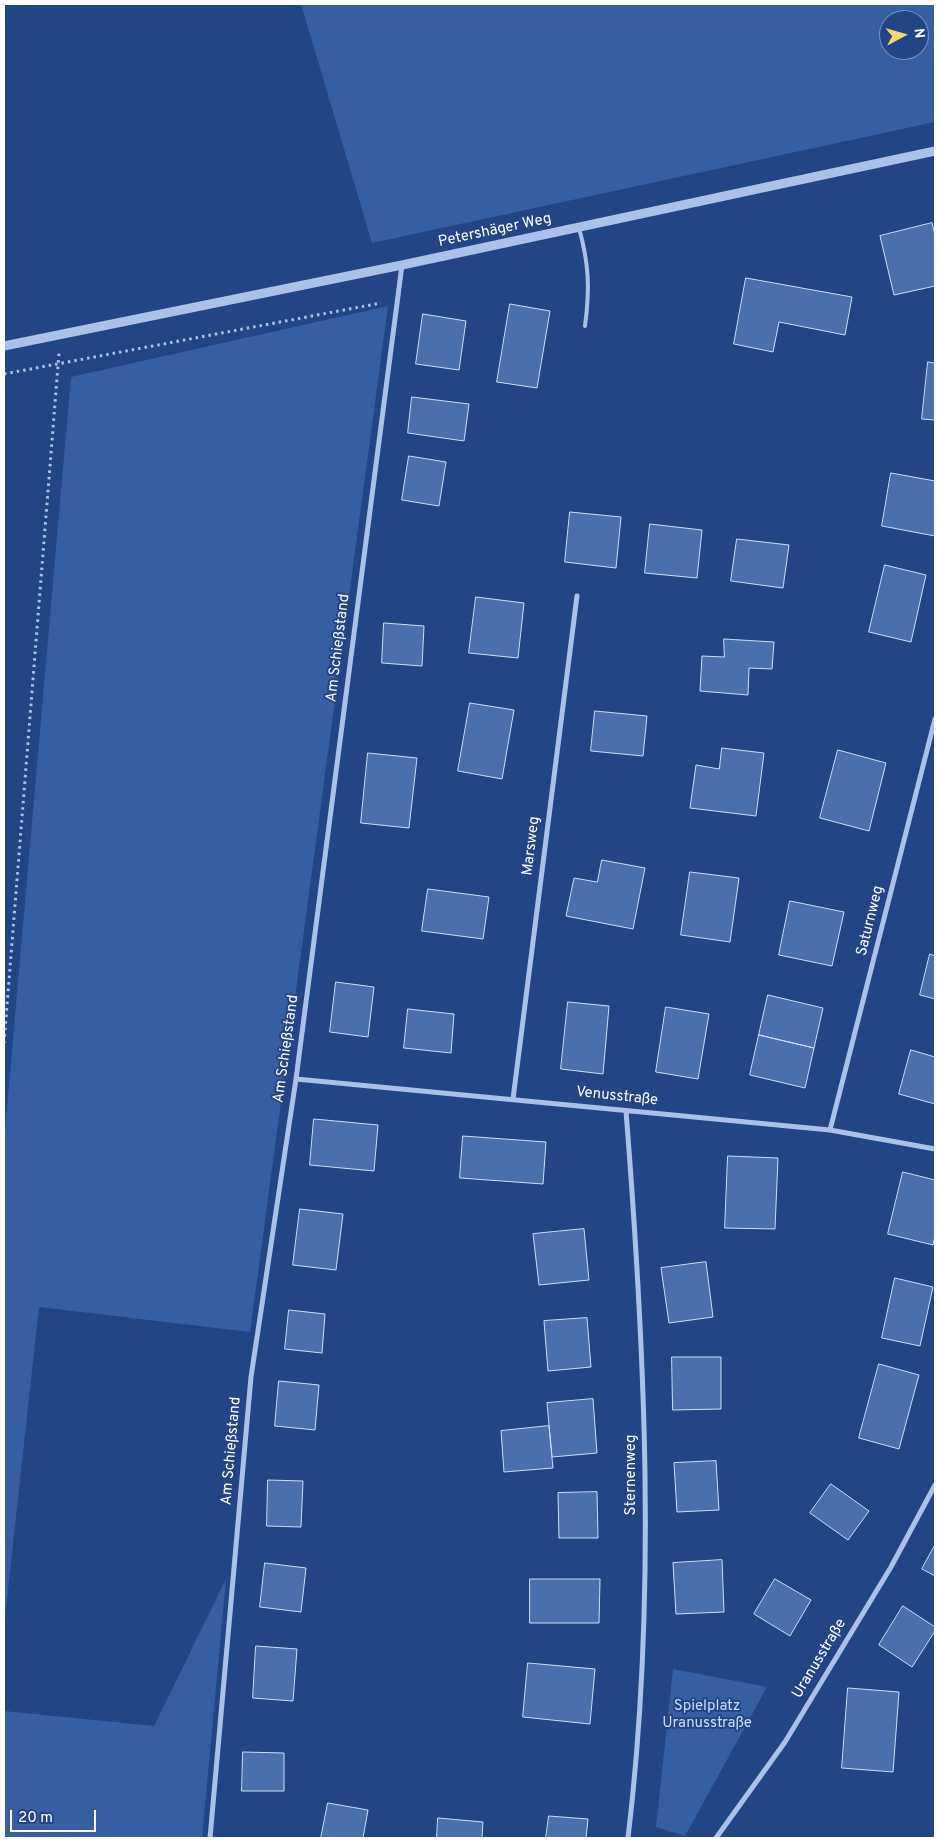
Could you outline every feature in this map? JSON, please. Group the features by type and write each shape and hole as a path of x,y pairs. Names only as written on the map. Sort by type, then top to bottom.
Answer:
{"street":[{"name":"Petershäger Weg","path":"4,346 579,228 935,151"},
{"name":"Am Schießstand","path":"210,1838 251,1377 296,1079 402,265"},
{"name":"Marsweg","path":"512,1099 577,596"},
{"name":"Saturnweg","path":"830,1130 935,719"},
{"name":"Venusstraße","path":"296,1079 830,1130 935,1149"},
{"name":"Sternenweg","path":"626,1111 633,1198 644,1407 644,1625 636,1770 628,1838"},
{"name":"Uranusstraße","path":"716,1838 785,1742 891,1567 935,1485"}],"lane":[{"path":"579,228 589,278 589,301 585,326"}],"path":[{"path":"4,374 383,302 398,294"},
{"path":"4,1043 60,364 59,336"}],"green space":[{"path":"301,4 935,4 935,122 372,243"},
{"path":"388,306 250,1332 39,1307 4,1626 4,1142 71,377"},
{"path":"226,1579 202,1838 4,1838 4,1711 154,1726"},
{"name":"Spielplatz Uranusstraße","path":"673,1669 767,1687 685,1836 656,1827"}],"building":[{"path":"932,223 935,235 935,286 894,295 880,236"},
{"path":"746,278 852,297 845,335 779,322 773,352 734,344"},
{"path":"510,304 550,311 537,388 497,382"},
{"path":"423,314 466,321 459,370 416,364"},
{"path":"928,362 935,363 935,420 922,419"},
{"path":"412,397 469,404 464,441 408,433"},
{"path":"409,456 446,462 439,506 402,500"},
{"path":"891,473 935,481 935,536 882,526"},
{"path":"570,512 621,517 616,568 565,562"},
{"path":"650,524 702,530 697,578 645,573"},
{"path":"737,539 789,545 783,588 731,581"},
{"path":"885,565 926,575 911,642 869,632"},
{"path":"476,597 524,603 518,658 469,653"},
{"path":"384,623 424,626 422,666 382,663"},
{"path":"724,639 774,642 772,669 749,668 748,695 700,691 702,656 724,657"},
{"path":"470,703 514,710 502,779 458,771"},
{"path":"595,711 647,716 643,756 591,751"},
{"path":"722,748 764,753 756,816 690,808 696,765 719,769"},
{"path":"838,750 886,763 869,831 820,818"},
{"path":"368,753 417,758 409,828 361,823"},
{"path":"602,860 645,868 633,929 566,916 574,878 597,882"},
{"path":"690,872 739,878 730,942 681,935"},
{"path":"428,889 489,897 483,939 422,931"},
{"path":"790,901 844,912 832,966 779,955"},
{"path":"930,954 935,956 935,999 920,995"},
{"path":"336,982 374,987 368,1037 330,1032"},
{"path":"768,995 823,1008 814,1048 759,1035"},
{"path":"568,1002 609,1006 603,1074 561,1069"},
{"path":"666,1007 709,1014 698,1079 656,1072"},
{"path":"408,1009 454,1014 451,1053 404,1048"},
{"path":"759,1035 814,1048 805,1088 750,1075"},
{"path":"911,1050 935,1057 935,1104 899,1094"},
{"path":"314,1119 378,1125 374,1171 310,1165"},
{"path":"463,1136 546,1142 543,1184 460,1178"},
{"path":"728,1156 778,1158 775,1229 725,1228"},
{"path":"903,1172 935,1180 935,1236 933,1245 888,1234"},
{"path":"300,1209 343,1214 336,1270 293,1265"},
{"path":"584,1229 589,1280 539,1285 533,1234"},
{"path":"706,1262 713,1317 669,1323 661,1268"},
{"path":"895,1278 933,1287 920,1346 882,1338"},
{"path":"289,1310 325,1314 322,1353 285,1349"},
{"path":"587,1318 591,1367 548,1371 544,1321"},
{"path":"672,1357 721,1357 721,1409 673,1410"},
{"path":"879,1364 919,1375 899,1449 859,1438"},
{"path":"279,1381 319,1385 315,1430 275,1426"},
{"path":"593,1399 597,1453 552,1457 547,1403"},
{"path":"549,1426 553,1468 504,1472 501,1431"},
{"path":"716,1461 719,1510 677,1512 674,1463"},
{"path":"268,1480 303,1481 301,1527 267,1526"},
{"path":"831,1484 869,1511 848,1540 810,1513"},
{"path":"597,1492 598,1538 559,1538 558,1493"},
{"path":"935,1545 935,1576 922,1569"},
{"path":"722,1560 724,1612 676,1614 673,1563"},
{"path":"265,1563 306,1568 301,1612 260,1607"},
{"path":"530,1579 600,1579 599,1623 530,1623"},
{"path":"775,1579 811,1600 790,1636 754,1614"},
{"path":"903,1606 935,1627 935,1631 912,1667 879,1645"},
{"path":"256,1646 297,1649 293,1701 253,1698"},
{"path":"528,1663 595,1669 590,1724 523,1717"},
{"path":"848,1688 899,1692 893,1772 842,1768"},
{"path":"243,1752 284,1753 284,1791 242,1791"},
{"path":"328,1803 368,1810 363,1838 321,1838"},
{"path":"549,1816 588,1819 586,1838 546,1838"},
{"path":"438,1818 483,1822 482,1838 437,1838"}]}
